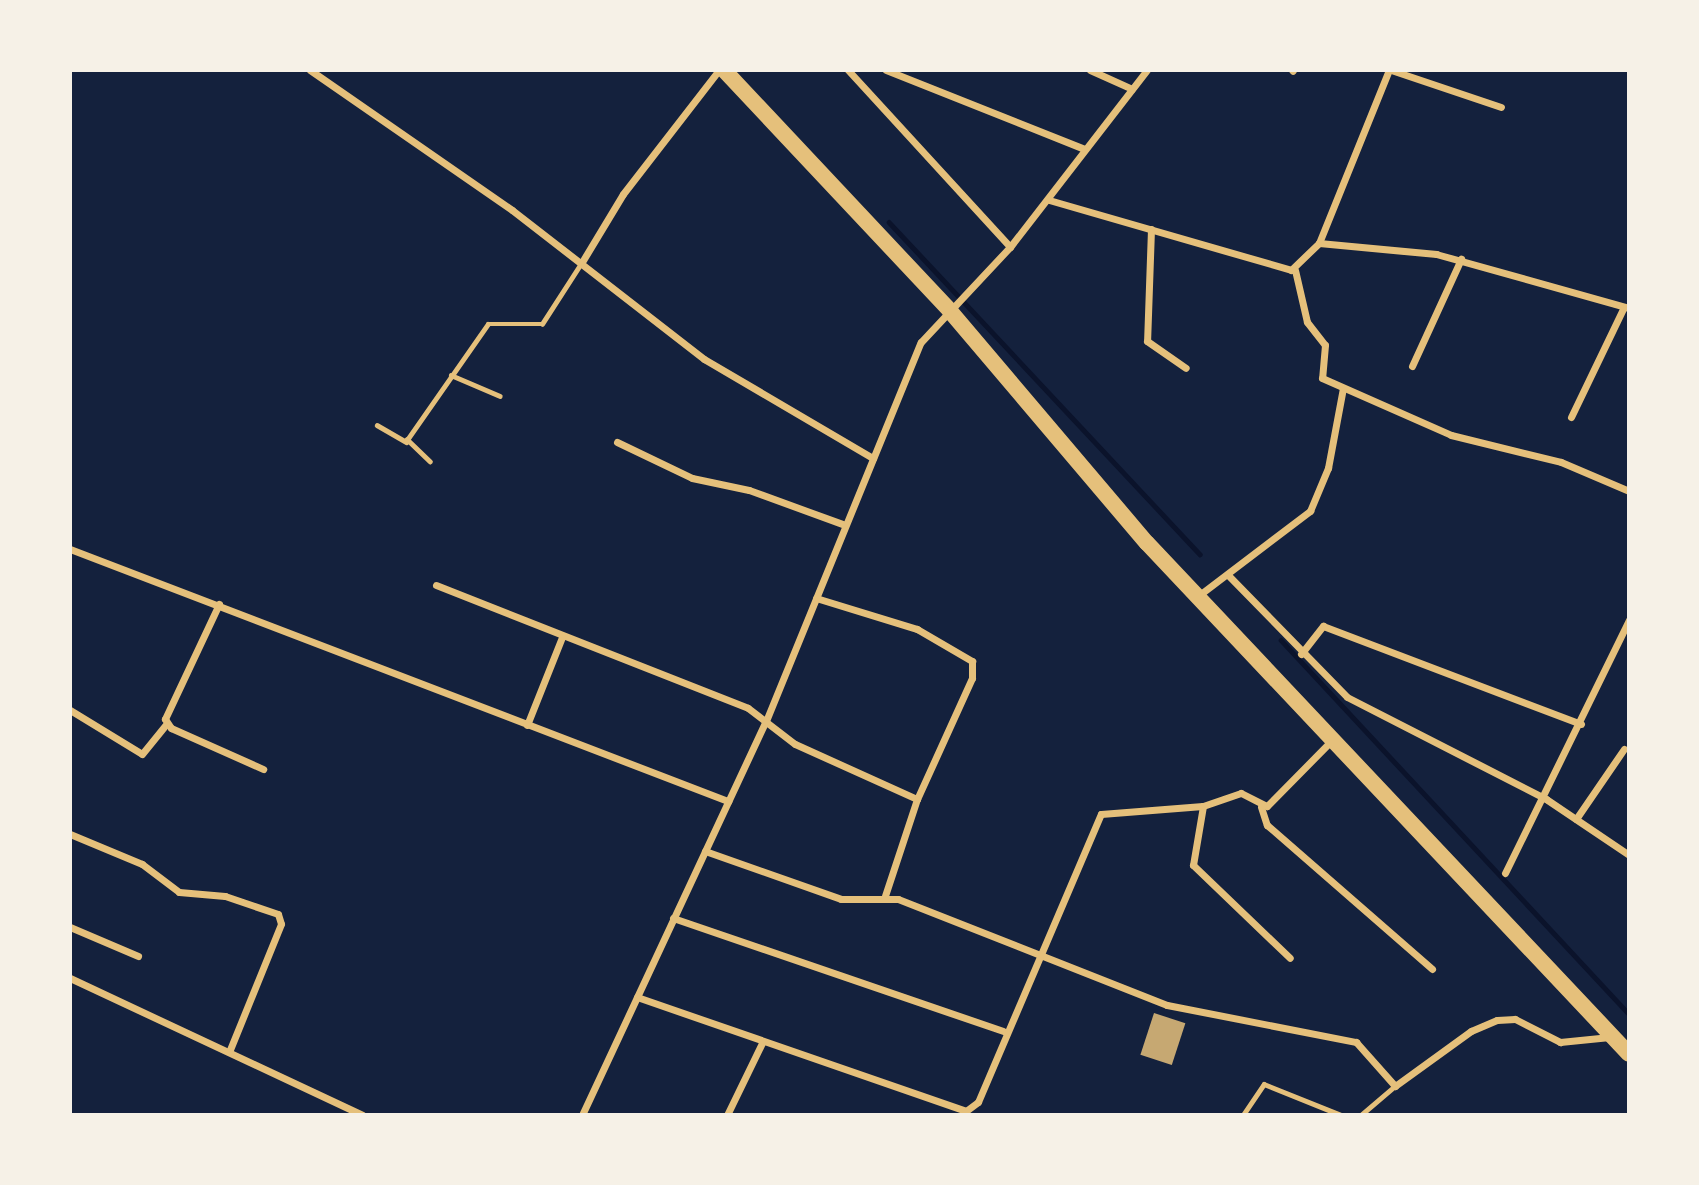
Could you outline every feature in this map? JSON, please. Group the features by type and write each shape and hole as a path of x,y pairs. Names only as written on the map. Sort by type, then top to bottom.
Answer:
{"highway":[{"path":"721,70 953,307 1198,597 1334,738 1629,1054"}],"street":[{"path":"310,70 582,262 704,359 873,458"},
{"path":"582,262 623,194 721,70"},
{"path":"848,70 1010,247"},
{"path":"886,70 1085,149"},
{"path":"1090,70 1132,89"},
{"path":"582,1115 766,721 921,342 1010,247 1147,70"},
{"path":"1296,270 1319,243 1390,70 1501,107"},
{"path":"1049,200 1296,270"},
{"path":"1152,229 1147,341 1186,368"},
{"path":"1319,243 1461,259 1627,307 1571,417"},
{"path":"1412,366 1461,259"},
{"path":"1296,270 1307,323 1325,345 1320,376 1451,435 1561,462 1629,491"},
{"path":"1198,597 1310,511 1328,468 1343,388"},
{"path":"617,442 692,478 749,490 845,525"},
{"path":"70,550 219,604 728,801"},
{"path":"1228,575 1301,654 1341,692 1396,727 1546,799 1629,855"},
{"path":"436,585 562,638 748,708 824,759 917,799"},
{"path":"816,598 916,629 972,661 972,678 917,799 885,896"},
{"path":"70,710 142,754 166,724 219,604"},
{"path":"1505,873 1546,799 1629,620"},
{"path":"1301,654 1323,626 1581,724"},
{"path":"527,725 562,638"},
{"path":"166,724 263,769"},
{"path":"1261,807 1334,738"},
{"path":"1576,819 1624,749"},
{"path":"637,997 966,1111 978,1102 1003,1031 1101,814 1203,806 1246,793 1261,807 1267,825 1432,969"},
{"path":"1203,806 1193,865 1290,958"},
{"path":"70,834 142,864 179,892 225,896 278,914 281,924 229,1052"},
{"path":"705,851 841,899 885,896 1038,950 1167,1005 1362,1044 1395,1086 1471,1031 1497,1020 1515,1019 1560,1042 1614,1037"},
{"path":"673,918 1003,1031"},
{"path":"70,926 138,956"},
{"path":"70,978 363,1115"},
{"path":"727,1115 762,1041"}],"lane":[{"path":"407,443 451,375 492,320 545,321 582,262"},
{"path":"451,375 500,396"},
{"path":"377,425 407,443 430,462"},
{"path":"1243,1115 1264,1084 1342,1115"},
{"path":"1361,1115 1395,1086"}],"building":[{"path":"1154,1013 1185,1023 1172,1065 1140,1055"}],"waterway":[{"path":"889,222 1200,554"},
{"path":"1281,640 1629,1014"}]}
